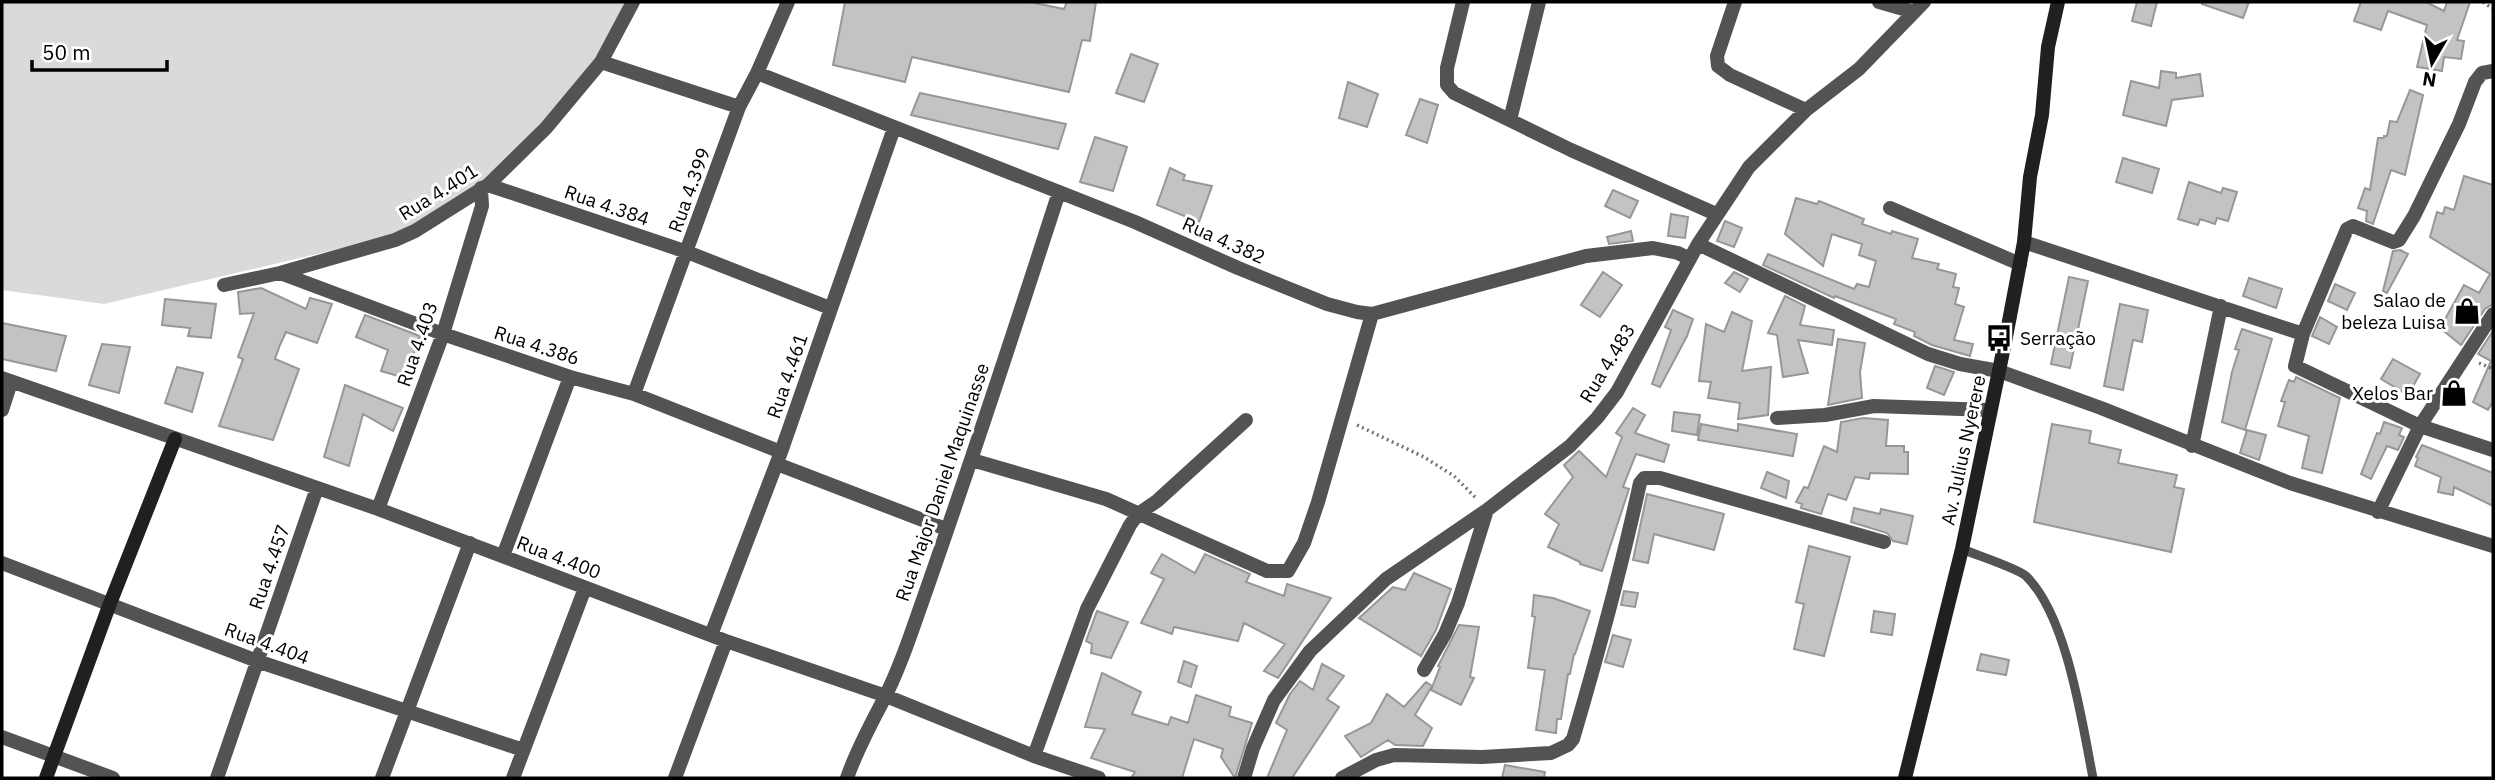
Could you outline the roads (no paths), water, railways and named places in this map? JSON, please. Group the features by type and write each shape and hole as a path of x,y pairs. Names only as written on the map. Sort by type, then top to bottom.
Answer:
{"main road":[{"name":"Av. Julius Nyerere","path":"1905,778 1962,549 1999,371 2024,242 2030,177 2042,115 2048,47 2058,2"},
{"path":"46,778 109,606 175,439"}],"street":[{"name":"Rua 4.401","path":"224,285 280,273 395,240 485,186 546,128 601,62 633,2"},
{"name":"Rua 4.399","path":"634,394 739,107 788,2"},
{"path":"1462,2 1447,68 1447,85 1454,93 1716,214"},
{"path":"1510,120 1539,2"},
{"path":"1735,2 1717,56 1718,66 1730,75 1806,110"},
{"path":"1879,2 1919,7"},
{"name":"Rua 4.483","path":"1244,778 1253,748 1274,700 1310,650 1386,579 1487,510 1570,446 1597,418 1617,392 1716,214 1749,167 1806,110 1859,69 1919,7"},
{"path":"601,62 739,107"},
{"path":"2493,71 2482,73 2475,82 2459,124 2414,216 2399,240 2393,242 2353,226 2347,229 2303,334 2295,364 2296,368 2420,426 2493,450"},
{"name":"Rua 4.382","path":"757,73 1059,191 1327,304 1357,313 1372,314 1586,256 1653,248 1668,250 1690,259"},
{"name":"Rua 4.461","path":"711,635 779,458 894,128"},
{"name":"Rua 4.384","path":"485,186 687,253 830,308"},
{"name":"Rua 4.403","path":"378,509 443,334 482,206 485,186"},
{"name":"Rua Major Daniel Maquinasse","path":"847,778 857,748 886,696 912,630 972,460 1059,191"},
{"path":"1890,208 2020,264"},
{"path":"2024,242 2303,334"},
{"path":"1698,244 1928,354 1960,364 1999,371 2291,483 2493,546"},
{"name":"Rua 4.386","path":"280,273 443,334 570,377 634,394 946,528"},
{"path":"2192,446 2221,306"},
{"path":"972,460 1106,499 1267,571 1288,571 1304,544 1372,314"},
{"path":"2378,512 2420,426 2493,314"},
{"path":"503,556 570,377"},
{"path":"2,410 7,380"},
{"name":"Rua 4.400","path":"7,380 378,509 711,635 886,696 1072,774 1099,778"},
{"path":"1777,418 1825,415 1874,406 1990,410"},
{"path":"1034,756 1087,609 1122,538 1138,514 1246,420"},
{"path":"1342,778 1394,754 1514,756 1551,753 1568,745 1573,739 1597,659 1640,483 1644,478 1660,478 1884,542"},
{"name":"Rua 4.457","path":"217,778 317,488"},
{"path":"1424,670 1445,634 1458,603 1487,510"},
{"path":"382,778 470,543"},
{"name":"Rua 4.404","path":"2,563 257,661 523,750"},
{"path":"513,778 585,587"},
{"path":"675,778 726,640"},
{"path":"2,737 113,778"}],"lane":[{"path":"1962,549 2025,575 2055,618 2078,703 2093,778"}],"place":[{"name":"Salao de beleza Luisa","path":"2467,311"},
{"name":"Serração","path":"1999,338"},
{"name":"Xelos Bar","path":"2454,393"}]}
